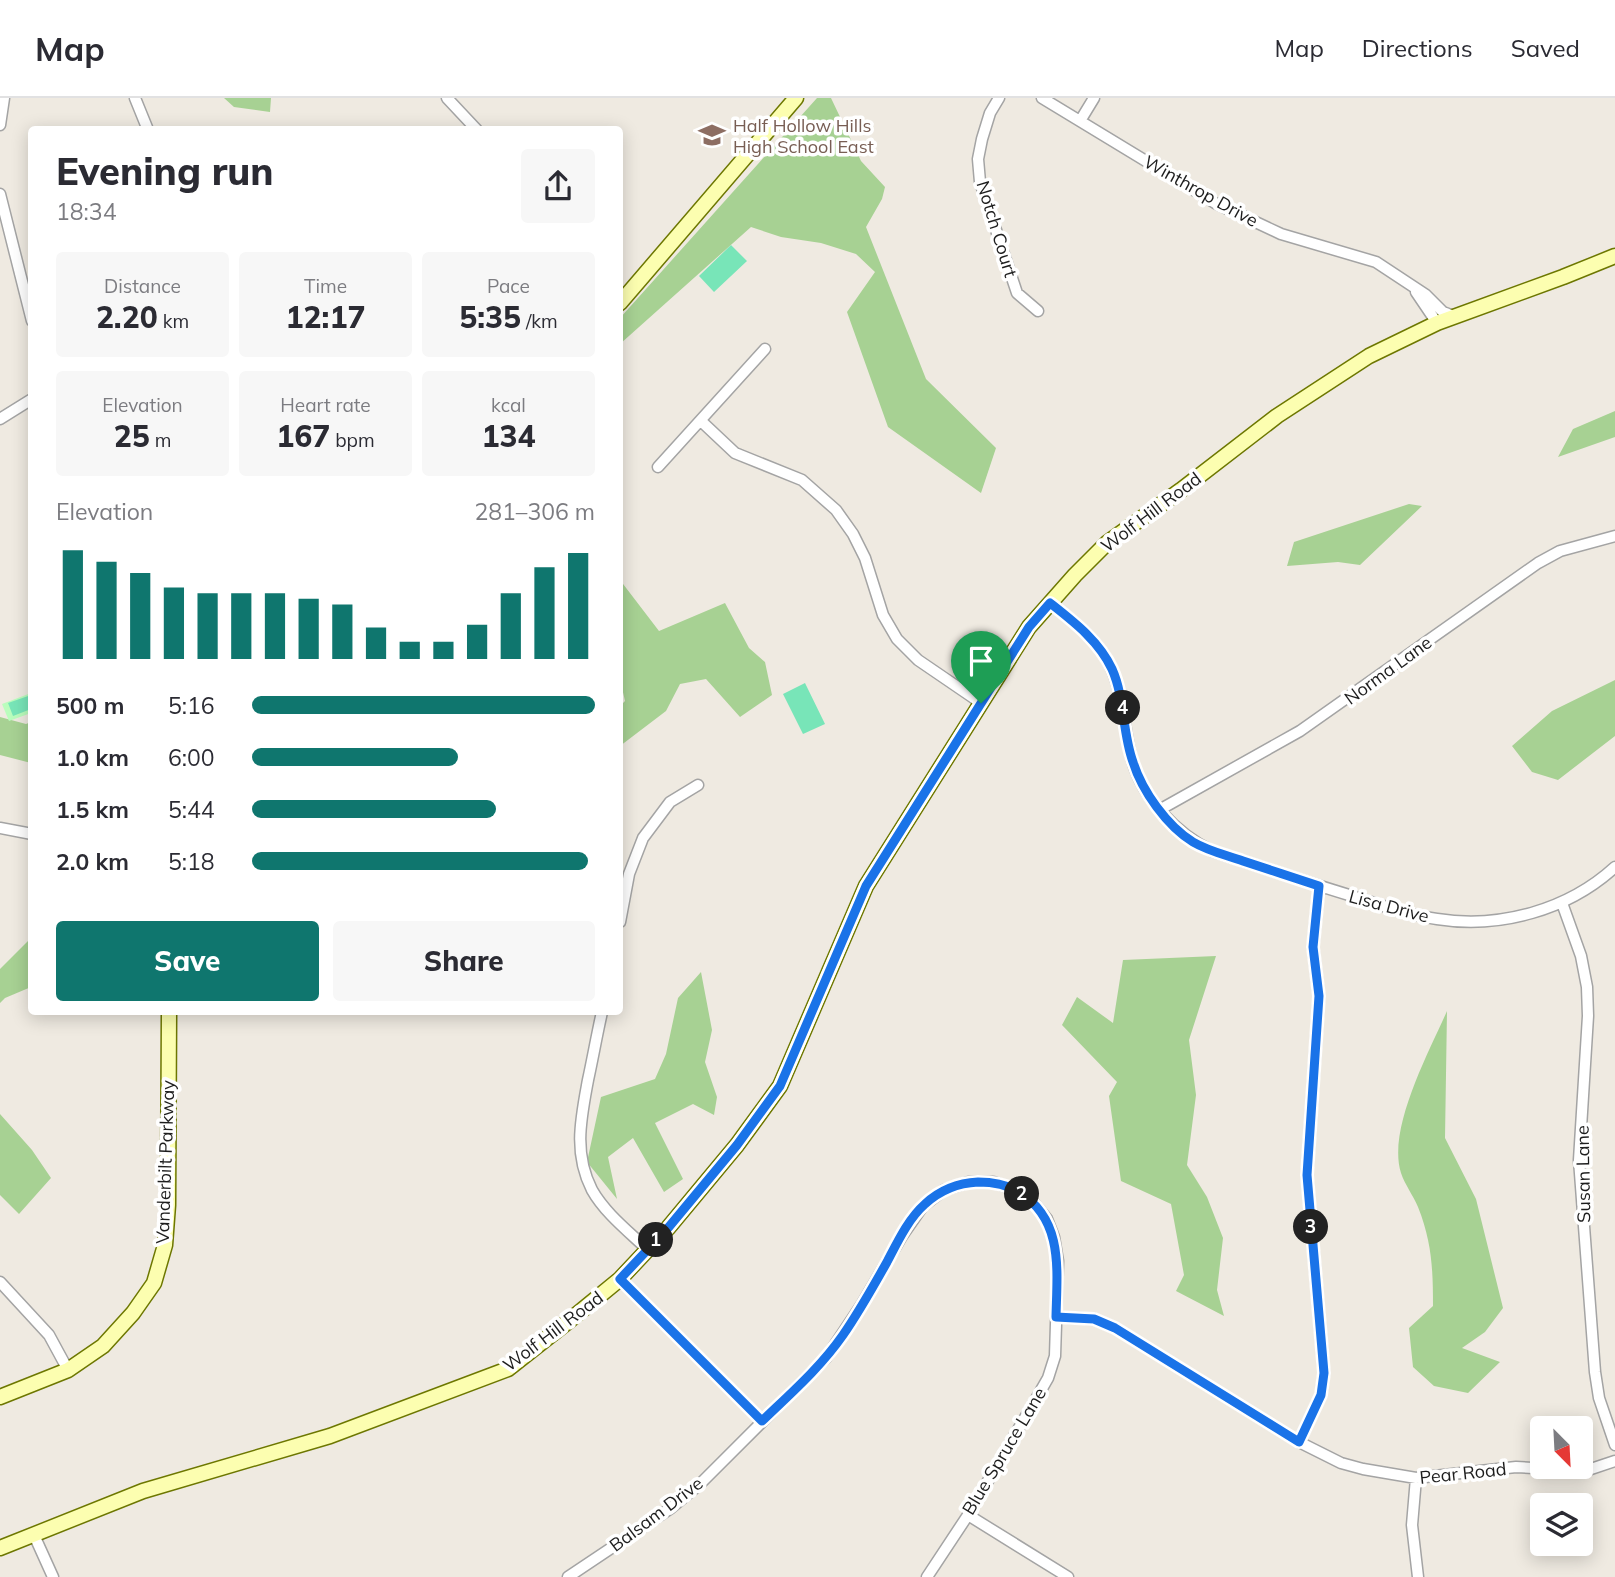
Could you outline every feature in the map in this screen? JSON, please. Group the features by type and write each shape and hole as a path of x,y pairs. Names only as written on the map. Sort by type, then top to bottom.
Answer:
{"street":[{"path":"0,125 4,98"},
{"path":"135,98 146,126"},
{"path":"447,98 473,126"},
{"path":"623,300 796,98"},
{"name":"Notch Court","path":"999,98 990,113 982,139 978,159 980,182 1017,293 1038,311"},
{"name":"Winthrop Drive","path":"1042,98 1247,219 1281,234 1376,262 1408,281 1443,312 1455,317"},
{"path":"1080,121 1094,98"},
{"path":"0,194 28,305"},
{"name":"Wolf Hill Road","path":"0,1548 143,1491 330,1436 508,1369 620,1279 668,1228 737,1145 780,1086 866,886 1029,627 1107,543 1277,416 1369,356 1437,323 1563,278 1615,256"},
{"name":"Winthrop Drive","path":"1408,281 1437,323"},
{"path":"658,467 765,349"},
{"path":"0,419 28,402"},
{"path":"701,421 735,453 802,480 836,510 853,534 865,558 883,615 897,639 926,666 981,703"},
{"name":"Norma Lane","path":"1161,809 1300,731 1538,563 1560,551 1615,536"},
{"name":"Lisa Drive","path":"1050,603 1088,635 1111,668 1120,693 1132,761 1143,785 1178,829 1212,851 1406,913 1462,922 1495,920 1562,903 1588,888 1615,867"},
{"path":"623,906 629,874 643,838 670,802 698,785"},
{"path":"0,828 28,833"},
{"path":"1299,1442 1321,1395 1324,1373 1307,1175 1319,996 1313,947 1319,886"},
{"name":"Susan Lane","path":"1562,903 1581,956 1587,987 1588,1016 1579,1160 1598,1398 1615,1445"},
{"name":"Vanderbilt Parkway","path":"0,1397 68,1370 103,1346 133,1313 154,1283 164,1245 168,1205 169,1015"},
{"path":"601,1015 580,1115 579,1140 583,1165 592,1190 605,1208 647,1249"},
{"name":"Balsam Drive","path":"568,1577 671,1508 700,1484 826,1358 923,1206 944,1190 969,1182 993,1182 1016,1190 1033,1202 1047,1219 1054,1237 1058,1261 1056,1317"},
{"path":"620,1279 762,1421"},
{"path":"0,1282 49,1335 68,1370"},
{"name":"Pear Road","path":"1056,1317 1094,1319 1115,1328 1299,1442 1341,1463 1386,1475 1416,1478 1516,1467 1585,1471 1615,1461"},
{"name":"Blue Spruce Lane","path":"927,1577 968,1514 1048,1378 1055,1356 1056,1317"},
{"path":"1416,1478 1412,1525 1418,1577"},
{"path":"968,1514 1069,1577"},
{"path":"34,1535 53,1577"}],"green space":[{"path":"224,98 271,98 270,112 234,107"},
{"path":"817,98 831,98 861,161 885,187 882,199 866,227 926,379 996,448 981,493 888,427 847,312 875,272 856,254 821,243 781,237 751,227 623,341 623,315"},
{"path":"731,245 747,261 714,292 699,276"},
{"path":"1615,411 1615,437 1558,457 1573,429"},
{"path":"1409,504 1422,506 1360,565 1338,562 1287,566 1294,542"},
{"path":"623,584 659,631 725,603 749,648 765,662 772,695 740,717 706,679 680,684 666,711 623,744"},
{"path":"1615,680 1615,736 1558,780 1532,772 1512,746 1552,711"},
{"path":"805,683 825,724 803,734 783,694"},
{"path":"28,694 28,714 9,721 2,704"},
{"path":"28,696 28,710 13,716 8,703"},
{"path":"0,717 28,723 28,762 0,755"},
{"path":"28,941 28,988 0,1003 0,969"},
{"path":"1216,956 1189,1040 1196,1095 1187,1165 1207,1197 1223,1238 1217,1290 1224,1316 1176,1291 1184,1275 1171,1204 1121,1181 1109,1096 1117,1082 1062,1025 1077,997 1113,1023 1123,960"},
{"path":"701,972 712,1030 705,1062 717,1097 714,1115 693,1104 655,1123 683,1179 664,1192 633,1138 608,1157 617,1199 587,1162 601,1097 655,1079 666,1054 678,998"},
{"path":"1447,1011 1445,1138 1476,1199 1503,1308 1485,1332 1462,1348 1500,1362 1468,1393 1434,1386 1413,1367 1409,1328 1433,1306 1432,1268 1423,1220 1401,1173 1398,1155 1400,1135 1412,1091"},
{"path":"0,1114 32,1150 51,1178 19,1214 0,1195"}],"place":[{"name":"Half Hollow Hills High School East","path":"712,135"}],"route":[{"path":"1050,603 1079,626 1096,644 1111,668 1120,693 1132,761 1143,785 1178,829 1212,851 1319,886 1313,947 1319,996 1318,1024 1307,1145 1307,1175 1324,1373 1321,1395 1299,1442 1115,1328 1094,1319 1056,1317 1058,1261 1054,1237 1047,1219 1033,1202 1016,1190 993,1182 969,1182 944,1190 923,1206 826,1358 762,1421 620,1279 668,1228 737,1145 780,1086 866,886 981,703 1029,627 1050,603"}]}
